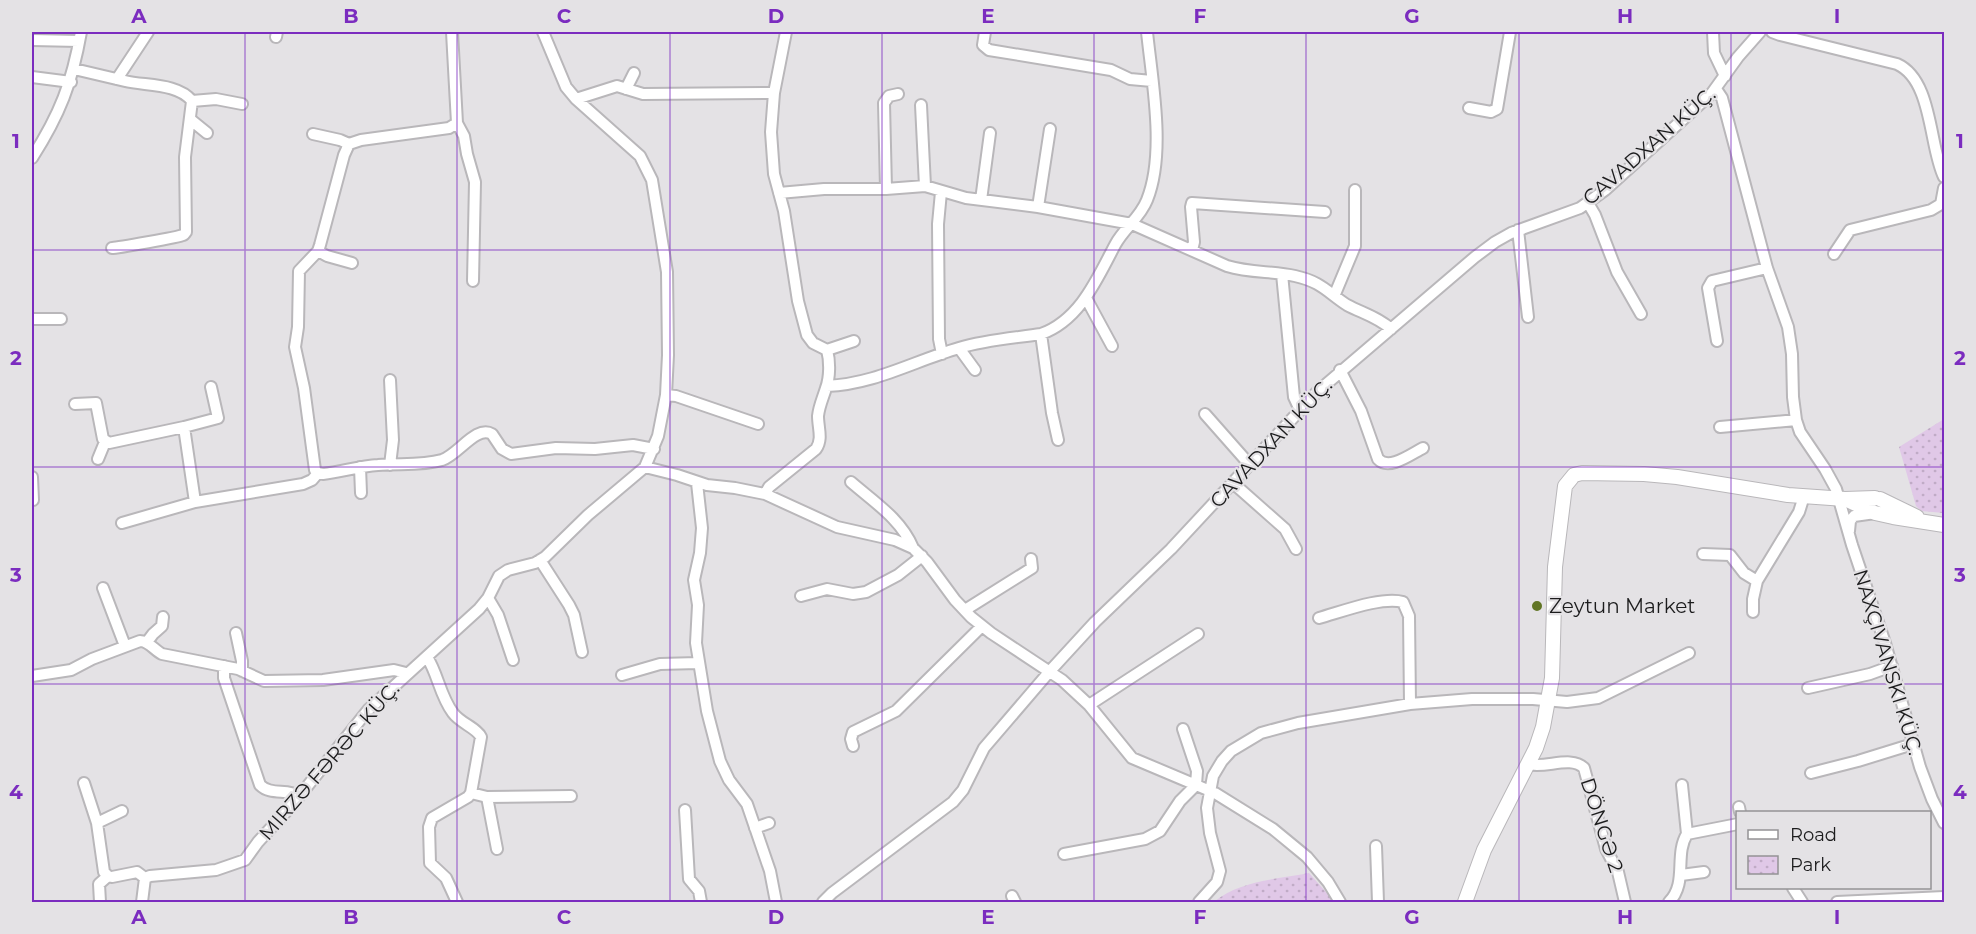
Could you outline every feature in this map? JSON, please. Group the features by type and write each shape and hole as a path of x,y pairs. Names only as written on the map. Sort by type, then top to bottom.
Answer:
{"street":[{"path":"117,79 148,32"},
{"path":"452,32 457,123 464,136 475,182 473,281"},
{"path":"543,32 562,78 576,99 640,156 652,180 667,272 668,355 663,417 654,449 645,468 677,475 697,483 765,494 837,527 895,540 913,548 922,556 964,610 982,626 1050,671 1089,705 1127,754 1137,762 1224,798 1293,844 1316,868 1340,903"},
{"path":"786,32 774,93 771,150 774,174 784,211 798,301 807,335 813,343 827,350 854,341"},
{"path":"985,32 983,45 988,50 1111,70 1130,80 1152,81"},
{"path":"827,386 873,379 959,348 988,341 1041,334 1052,330 1062,322 1086,297 1101,276 1116,243 1132,224 1147,200 1156,166 1147,32"},
{"path":"1469,108 1491,112 1497,109 1510,32"},
{"path":"1713,32 1714,53 1725,76"},
{"name":"CAVADXAN KÜÇ.","path":"823,903 832,893 953,802 963,789 984,748 1050,671 1095,622 1171,549 1340,370 1475,257 1505,235 1570,212 1588,203 1716,89 1738,57 1760,32"},
{"path":"1772,32 1897,64 1907,70 1924,100 1944,177"},
{"path":"32,40 80,36 74,69 56,119 32,158"},
{"path":"74,69 172,89 192,100 216,99 243,104"},
{"path":"626,89 634,72"},
{"path":"32,77 70,82"},
{"path":"576,99 617,86 643,94 774,93"},
{"path":"1716,89 1722,98 1767,268 1791,341 1796,420 1800,432 1842,498 1849,534 1892,666 1913,744 1937,813 1944,823"},
{"path":"886,189 884,103 889,96 898,94"},
{"path":"112,248 123,248 184,235 186,228 185,157 192,100"},
{"path":"921,105 925,186"},
{"path":"191,120 207,133"},
{"path":"313,134 348,144 361,140 449,128 457,123"},
{"path":"1038,207 1050,129"},
{"path":"981,200 990,133"},
{"path":"318,473 313,460 304,388 295,347 298,327 299,271 318,251 348,144"},
{"path":"779,193 824,189 886,189 925,186 941,192 981,200 1038,207 1132,224 1240,270 1297,276 1319,284 1350,306 1378,319 1391,329"},
{"path":"1834,254 1850,230 1931,210 1941,204 1944,188"},
{"path":"1335,294 1355,246 1355,190"},
{"path":"941,192 938,224 939,339 942,354"},
{"path":"1192,250 1194,242 1192,203 1325,212"},
{"path":"1588,203 1595,215 1617,272 1641,314"},
{"path":"1518,230 1528,317"},
{"path":"318,251 352,263"},
{"path":"1717,341 1709,284 1712,281 1767,268"},
{"path":"1282,274 1294,397 1300,410"},
{"path":"1086,297 1112,346"},
{"path":"32,319 61,319"},
{"path":"1041,334 1058,440"},
{"path":"959,348 975,370"},
{"path":"765,494 769,487 816,450 819,444 818,417 827,386 829,361 827,350"},
{"path":"1340,370 1361,411 1378,459 1382,463 1389,464 1423,448"},
{"path":"390,380 393,440 390,465"},
{"path":"105,442 113,443 218,418 211,387"},
{"path":"666,395 676,396 758,424"},
{"path":"75,404 96,403 105,442 98,459"},
{"path":"1205,414 1250,465"},
{"path":"1720,427 1796,420"},
{"path":"184,427 195,502"},
{"path":"122,523 195,502 303,484 312,480 318,473 334,473 360,467 416,464 448,458 482,432 492,434 502,448 512,454 556,448 595,449 633,445 654,449"},
{"path":"360,467 361,493"},
{"name":"MIRZƏ FƏRƏC KÜÇ.","path":"108,876 136,872 145,878 216,870 241,863 299,796 368,710 479,609 488,598 499,576 508,570 540,560 645,468"},
{"path":"1465,903 1484,850 1540,738 1548,701 1553,659 1556,548 1568,479 1582,473 1677,477 1804,496 1842,498 1876,505 1944,525"},
{"path":"32,477 33,500"},
{"path":"851,482 899,523 913,548"},
{"path":"697,483 702,528 700,553 694,580 698,605 696,643 698,663 720,761 729,780 743,797 770,871 776,903"},
{"path":"1233,483 1286,530 1296,549"},
{"path":"1752,612 1757,581 1799,512 1804,496"},
{"path":"1849,534 1849,523 1854,516 1876,505"},
{"path":"1703,554 1730,555 1744,573 1757,581"},
{"path":"801,596 827,589 853,594 866,592 898,575 922,556"},
{"path":"964,610 1032,568 1031,559"},
{"path":"540,560 574,615 582,652"},
{"path":"103,588 126,646"},
{"path":"488,598 498,615 513,660"},
{"path":"1319,618 1384,601 1396,600 1403,603 1409,616 1410,704"},
{"path":"147,642 162,626 163,617"},
{"path":"853,746 851,739 854,732 896,711 982,626"},
{"path":"236,633 242,671"},
{"path":"1089,705 1198,634"},
{"path":"32,676 71,670 140,641 147,642 162,654 224,666 242,671 259,680 322,680 394,670 406,673"},
{"path":"1199,903 1217,882 1220,871 1208,818 1209,790 1213,776 1222,761 1241,744 1262,733 1298,723 1410,704 1472,699 1567,702 1598,698 1689,653"},
{"path":"427,657 449,707 460,721 477,730 481,737 471,794 436,814 429,827 430,863 446,878 456,903"},
{"path":"622,675 660,664 698,663"},
{"path":"224,666 224,678 260,785 267,791 289,792 299,796"},
{"path":"1808,688 1870,674 1892,666"},
{"path":"1064,854 1152,837 1160,831 1180,801 1196,785 1197,771 1183,729"},
{"path":"1810,773 1913,744"},
{"name":"DÖNGƏ 2","path":"1528,764 1540,766 1575,763 1584,768 1606,849 1618,872 1622,901"},
{"path":"84,783 97,823 101,861 104,872 108,876 99,884 100,903"},
{"path":"1674,901 1680,884 1683,845 1687,834 1682,785"},
{"path":"471,794 487,797 571,796"},
{"path":"487,797 497,849"},
{"path":"685,810 689,879 699,891 701,903"},
{"path":"97,823 122,811"},
{"path":"755,828 769,823"},
{"path":"1687,834 1736,824"},
{"path":"1376,846 1378,903"},
{"path":"1681,875 1704,872"},
{"path":"142,903 145,878"},
{"path":"1794,889 1802,903"},
{"path":"1837,903 1944,897"}],"green space":[{"path":"1944,419 1944,513 1921,511 1916,506 1899,447"},
{"path":"1309,873 1333,900 1330,902 1214,902 1246,885"}],"place":[{"name":"Zeytun Market","path":"1537,606"}]}
